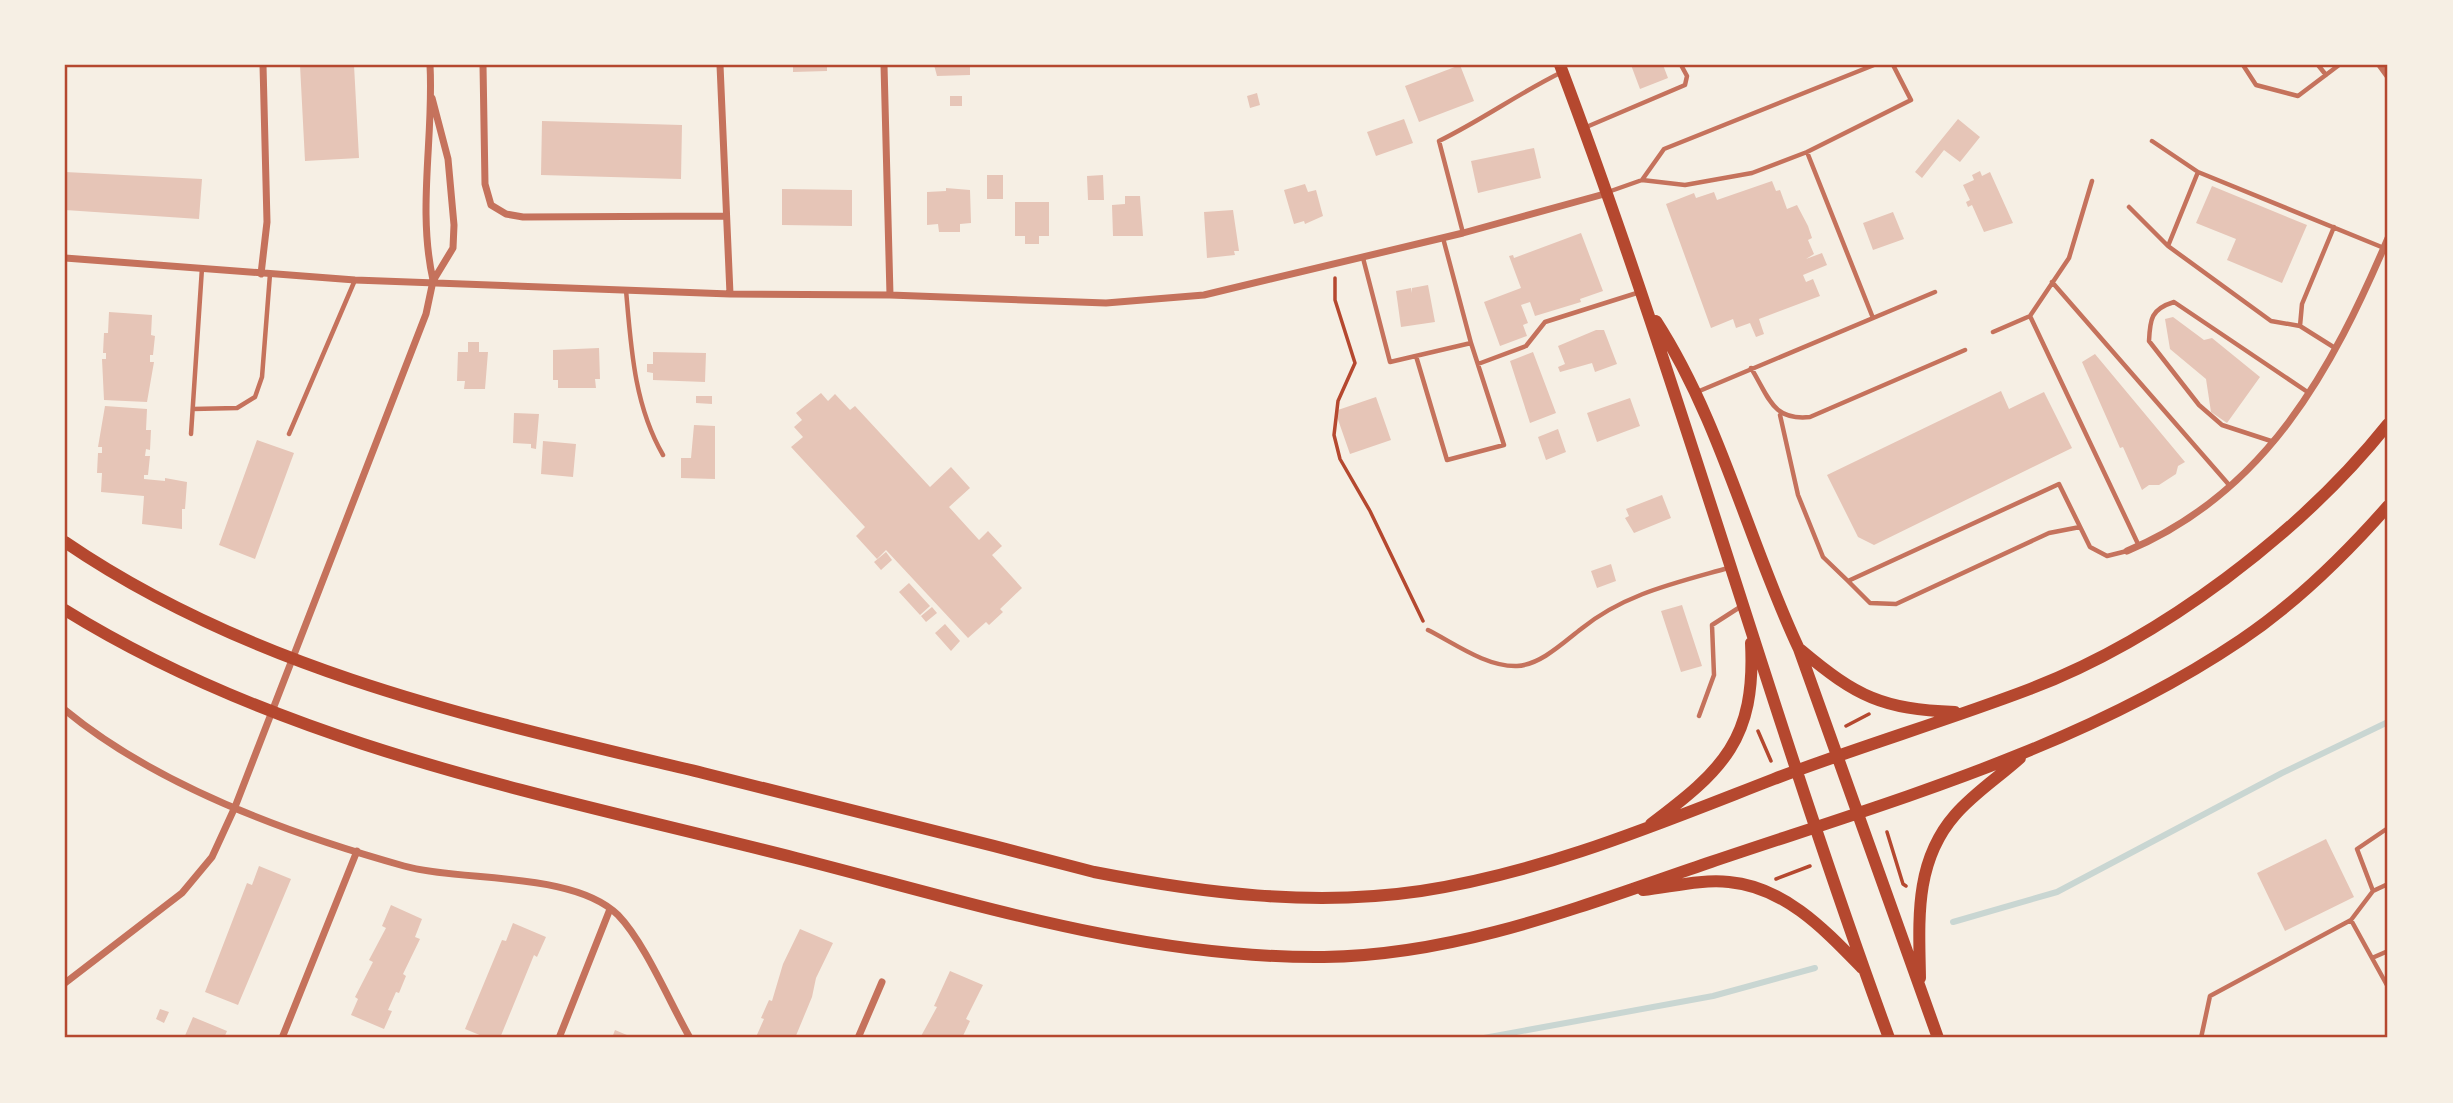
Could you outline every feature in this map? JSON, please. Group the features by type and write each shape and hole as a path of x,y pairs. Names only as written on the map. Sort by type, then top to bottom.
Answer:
{"main road":[{"path":"1561,68 1608,192 1732,567 1814,827 1889,1038"},
{"path":"1646,306 1687,372 1775,598 1799,649 1938,1038"},
{"path":"65,542 179,607 292,660 390,694 616,754 1094,872 1185,888 1280,897 1418,891 1489,878 1638,834 1797,771 2031,688 2086,664 2185,605 2256,556 2301,517 2388,424"},
{"path":"65,610 171,670 271,714 375,748 578,803 1051,922 1182,948 1324,957 1423,949 1530,924 2026,754 2162,686 2242,640 2328,571 2388,506"},
{"path":"1638,834 1708,780 1722,765 1737,737 1751,688 1749,622"},
{"path":"1799,649 1832,676 1875,700 1918,710 1962,712"},
{"path":"1921,992 1920,891 1938,839 1970,799 2026,754"},
{"path":"1619,893 1718,882 1752,887 1775,896 1815,921 1865,971"}],"street":[{"path":"263,65 266,274"},
{"path":"430,65 432,98 426,171 426,251 433,281"},
{"path":"483,65 485,184 491,205 506,214 547,217 726,216"},
{"path":"720,65 730,294"},
{"path":"884,65 890,295"},
{"path":"2380,65 2388,76"},
{"path":"65,983 181,893 212,857 235,807 426,313 433,281 453,248 454,225 448,159 432,98"},
{"path":"65,258 355,280 730,294 890,295 1106,303 1204,295 1463,233 1608,192"},
{"path":"2127,551 2182,524 2230,486 2275,442 2310,394 2337,349 2388,239"},
{"path":"65,710 137,761 235,807 406,867 515,880 590,898 618,915 647,959 690,1038"},
{"path":"282,1038 358,851"},
{"path":"559,1038 610,909"},
{"path":"858,1038 882,982"}],"lane":[{"path":"1584,128 1685,85 1683,65"},
{"path":"1642,180 1664,149 1874,65"},
{"path":"1608,192 1642,180 1685,186 1752,173 1807,152 1911,100 1893,65"},
{"path":"2243,65 2256,85 2298,96 2339,65"},
{"path":"2318,65 2326,75"},
{"path":"1463,233 1439,141 1486,119 1519,93 1561,68"},
{"path":"2152,141 2198,172 2384,248"},
{"path":"1807,152 1874,318"},
{"path":"2168,246 2198,172"},
{"path":"1993,332 2030,316 2069,258 2092,181"},
{"path":"2129,207 2168,246 2271,321 2300,326 2337,349"},
{"path":"2300,326 2302,304 2334,227"},
{"path":"1416,356 1447,460 1504,445 1471,343 1443,238"},
{"path":"1363,258 1390,362 1471,343"},
{"path":"191,434 202,268"},
{"path":"193,409 237,408 255,397 262,377 266,274"},
{"path":"289,434 355,280"},
{"path":"2052,282 2230,486"},
{"path":"626,289 629,343 636,378 649,432 663,455"},
{"path":"1478,365 1526,346 1545,322 1641,291"},
{"path":"1696,393 1935,292"},
{"path":"2275,442 2222,425 2199,405 2149,341 2151,317 2158,307 2174,302 2310,394"},
{"path":"2030,316 2139,546"},
{"path":"1780,415 1792,419 1810,417 1965,350"},
{"path":"1751,368 1780,415 1798,495 1823,557 1870,603 1896,604 2049,533 2080,527"},
{"path":"1848,581 2059,484 2090,547 2107,556 2127,551"},
{"path":"1428,630 1492,662 1519,666 1547,654 1603,612 1628,598 1732,567"},
{"path":"1699,716 1714,675 1712,625 1744,604"},
{"path":"2373,891 2357,849 2388,828"},
{"path":"2201,1038 2210,996 2351,920 2373,891 2388,884"},
{"path":"2351,920 2388,987"},
{"path":"2372,958 2388,951"}],"path":[{"path":"1335,265 1335,300 1355,363 1338,401 1334,435 1340,459 1370,511 1428,630"},
{"path":"1849,734 1845,724 1869,714"},
{"path":"1755,729 1771,761"},
{"path":"1763,741 1770,739"},
{"path":"1887,832 1903,884 1908,887"},
{"path":"1801,862 1803,868"},
{"path":"1771,881 1810,866"}],"building":[{"path":"300,65 354,65 359,158 305,161"},
{"path":"793,65 827,65 827,71 793,72"},
{"path":"934,65 970,65 970,75 937,76"},
{"path":"1460,65 1474,101 1419,122 1405,86"},
{"path":"1631,65 1663,65 1668,78 1640,89"},
{"path":"1257,93 1260,105 1250,108 1247,96"},
{"path":"950,96 962,96 962,106 950,106"},
{"path":"1404,119 1413,143 1376,156 1367,132"},
{"path":"1958,119 1980,137 1960,162 1944,150 1922,178 1915,172"},
{"path":"542,121 682,125 681,179 541,175"},
{"path":"1534,148 1541,178 1478,193 1471,161"},
{"path":"1980,171 1982,176 1990,172 2013,223 1984,232 1972,205 1968,207 1966,202 1970,200 1963,185 1974,180 1972,175"},
{"path":"65,172 202,179 199,219 65,210"},
{"path":"987,175 1003,175 1003,199 987,199"},
{"path":"1103,175 1104,200 1088,200 1087,176"},
{"path":"1772,181 1776,191 1780,190 1787,209 1797,205 1808,226 1812,238 1808,240 1814,254 1806,259 1822,253 1827,265 1803,275 1806,282 1813,279 1820,296 1759,319 1764,334 1756,337 1750,323 1736,328 1733,319 1711,328 1666,204 1694,193 1696,198 1714,192 1717,200"},
{"path":"1305,184 1308,192 1316,190 1323,216 1305,224 1304,221 1294,224 1284,190"},
{"path":"2212,186 2307,225 2282,283 2227,260 2236,239 2196,223"},
{"path":"946,188 970,190 971,223 960,224 960,232 939,232 938,224 927,225 927,192 946,191"},
{"path":"782,189 852,190 852,226 782,225"},
{"path":"1125,196 1140,196 1143,236 1113,236 1112,205 1125,204"},
{"path":"1015,202 1049,202 1049,236 1039,236 1039,244 1025,244 1025,236 1015,236"},
{"path":"1233,210 1239,251 1234,251 1235,255 1207,258 1204,212"},
{"path":"1893,212 1904,239 1873,250 1863,223"},
{"path":"1581,233 1603,291 1580,299 1581,302 1535,316 1530,302 1521,305 1528,323 1523,325 1527,336 1500,346 1484,302 1521,288 1509,256 1513,255 1514,258"},
{"path":"1428,285 1435,322 1401,327 1396,291 1411,288 1412,293 1412,288"},
{"path":"109,312 152,315 151,335 155,336 150,362 154,362 147,402 104,400 102,359 106,359 106,353 103,353 104,333 108,333"},
{"path":"2173,317 2204,340 2212,338 2260,377 2227,423 2211,412 2206,379 2170,349 2165,319"},
{"path":"1596,330 1604,330 1617,364 1595,372 1592,363 1560,372 1558,367 1565,364 1558,346"},
{"path":"468,342 479,342 479,352 488,352 485,389 464,389 465,381 457,381 458,352 468,352"},
{"path":"599,348 600,379 595,379 596,388 558,388 558,380 553,380 553,350"},
{"path":"653,352 706,353 705,382 653,380 653,373 647,372 647,364 653,364"},
{"path":"1533,352 1556,413 1530,423 1510,361"},
{"path":"2095,354 2185,462 2178,466 2176,474 2159,485 2149,485 2142,490 2123,447 2120,448 2082,362"},
{"path":"2001,391 2009,409 2044,392 2072,448 1874,545 1858,537 1827,475"},
{"path":"821,393 828,401 835,394 850,410 855,406 930,487 951,467 970,488 949,507 979,540 988,531 1002,546 992,555 1022,588 1000,609 1003,612 989,625 986,622 968,638 886,550 877,559 856,536 865,527 791,447 803,437 794,427 802,420 796,413"},
{"path":"696,396 712,396 712,404 696,403"},
{"path":"1376,397 1391,440 1350,454 1335,411"},
{"path":"1630,398 1640,426 1597,442 1587,413"},
{"path":"105,406 147,409 146,430 151,430 150,450 146,449 145,456 150,456 148,475 144,475 144,479 165,481 165,478 187,482 185,509 182,509 182,529 142,524 144,496 101,492 102,473 97,473 98,453 102,453 102,447 98,447"},
{"path":"514,413 539,414 536,449 531,448 531,444 513,443"},
{"path":"694,425 715,426 715,479 681,478 681,458 691,458"},
{"path":"1558,429 1566,452 1546,460 1538,437"},
{"path":"257,440 294,453 255,559 219,545"},
{"path":"543,441 576,444 573,477 541,474"},
{"path":"1662,495 1671,518 1634,533 1625,518 1629,516 1626,509"},
{"path":"886,552 892,560 881,570 874,562"},
{"path":"1611,564 1616,581 1597,588 1591,571"},
{"path":"909,583 930,606 920,615 899,592"},
{"path":"1682,605 1702,666 1681,672 1661,611"},
{"path":"932,607 937,613 926,622 921,616"},
{"path":"945,624 960,641 951,651 935,633"},
{"path":"2326,839 2354,897 2285,931 2257,873"},
{"path":"259,866 291,879 238,1005 205,992 247,883 252,885"},
{"path":"391,905 422,919 415,937 420,939 403,974 406,976 399,993 396,992 388,1010 392,1011 384,1029 351,1015 358,999 355,997 373,962 369,960 386,928 382,926"},
{"path":"513,923 546,937 537,957 534,955 500,1038 487,1038 465,1029 502,940 506,941"},
{"path":"800,929 833,943 816,978 812,997 795,1038 756,1037 769,1000 772,1001 783,964"},
{"path":"950,971 983,985 966,1019 970,1021 962,1038 920,1038 937,1007 934,1006"},
{"path":"160,1009 169,1012 164,1023 156,1019"},
{"path":"193,1017 227,1031 224,1038 184,1038"},
{"path":"615,1030 634,1038 612,1038"}],"waterway":[{"path":"1953,922 2057,892 2282,773 2388,722"},
{"path":"1484,1038 1713,996 1815,968"}]}
